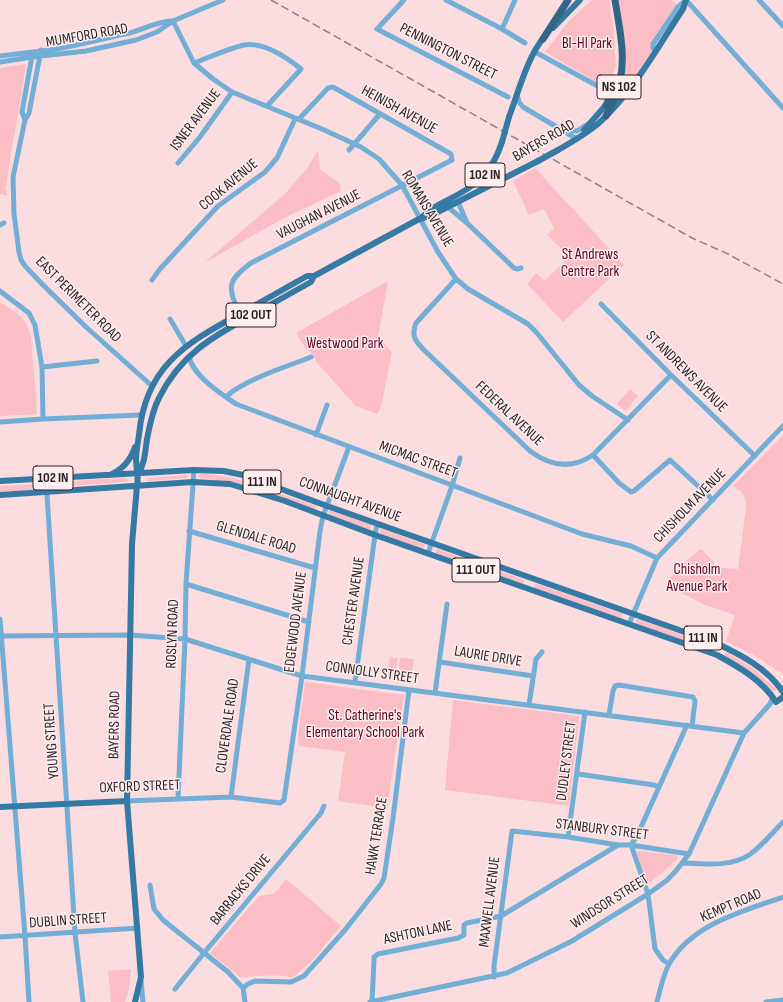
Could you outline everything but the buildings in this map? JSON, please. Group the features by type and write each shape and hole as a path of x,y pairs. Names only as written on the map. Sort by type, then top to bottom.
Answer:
{"highway":[{"path":"543,39 568,0"},
{"name":"NS 102","path":"606,116 615,100 621,80 621,43 615,0"},
{"name":"NS 102","path":"607,102 616,85 622,57"}],"main road":[{"name":"BAYERS ROAD","path":"419,219 427,211 467,190 479,181 493,163 502,142 517,95 535,52 543,39 580,0"},
{"name":"BAYERS ROAD","path":"138,474 135,466 141,415 152,386 162,370 186,346 200,336 307,276 314,276 419,219 430,216 458,202 577,139 606,116 628,91 683,9 686,0"},
{"name":"NS 102","path":"577,139 607,102"},
{"name":"BAYERS ROAD","path":"135,1002 141,977 127,801 133,537 138,474 143,465 149,430 158,400 172,376 189,356 209,340 311,282 314,276"},
{"path":"162,370 169,371 182,364"},
{"path":"152,386 156,392 158,400"},
{"path":"106,476 116,472 124,466 131,457 138,440"},
{"name":"CONNAUGHT AVENUE","path":"0,481 194,470 224,471 243,475 377,524 716,643 749,660 768,674 783,693"},
{"name":"CONNAUGHT AVENUE","path":"0,495 193,482 230,484 285,501 375,535 717,656 754,677 773,701"},
{"path":"527,589 531,578"},
{"path":"768,674 783,682"},
{"name":"WINDSOR STREET","path":"773,701 783,693"},
{"name":"OXFORD STREET","path":"0,807 127,801"}],"street":[{"name":"MUMFORD ROAD","path":"0,62 86,51 136,40 157,32 173,21 223,0"},
{"name":"PENNINGTON STREET","path":"404,0 377,29 508,97"},
{"path":"446,0 526,43"},
{"path":"502,29 515,0"},
{"path":"686,0 783,108"},
{"path":"759,0 783,26"},
{"name":"MUMFORD ROAD","path":"0,56 48,50 133,32 163,21 173,21"},
{"name":"ROMANS AVENUE","path":"173,21 194,63 232,92 361,147 378,158 402,185 419,219 456,280 473,292 528,324 579,385 592,396 628,420"},
{"path":"194,63 246,45 261,46 288,59 301,69 266,106"},
{"name":"EAST PERIMETER ROAD","path":"41,50 29,113 25,120 13,177 14,214 21,260 39,281 75,317 152,386"},
{"name":"EAST PERIMETER ROAD","path":"25,120 22,112 34,51"},
{"path":"535,52 605,90 608,93 607,102"},
{"name":"HEINISH AVENUE","path":"328,88 333,87 452,154 452,160"},
{"name":"COOK AVENUE","path":"152,280 160,269 218,206 268,168 277,158 297,119 328,88"},
{"name":"ISNER AVENUE","path":"178,163 200,138 232,92"},
{"path":"517,95 519,102 523,107 577,139"},
{"name":"BAYERS ROAD","path":"558,127 568,131 578,131 588,123 607,102"},
{"path":"349,150 380,114"},
{"name":"VAUGHAN AVENUE","path":"240,314 232,298 230,288 236,274 251,263 452,160"},
{"path":"458,202 468,224"},
{"path":"448,207 514,268 517,270 521,268"},
{"name":"FEDERAL AVENUE","path":"456,280 416,323 414,333 417,343 539,458 551,463 565,465 576,463 593,456 671,375"},
{"path":"0,291 24,310 32,318 35,325 42,367 43,419"},
{"name":"ST ANDREWS AVENUE","path":"601,304 671,375 755,456"},
{"path":"170,319 186,346"},
{"name":"MICMAC STREET","path":"189,356 190,363 194,369 209,384 236,404 582,534 631,546 657,558"},
{"path":"226,398 230,393 254,379 311,357"},
{"path":"42,367 97,361"},
{"path":"316,435 327,405"},
{"path":"0,422 141,415"},
{"name":"CHISHOLM AVENUE","path":"633,613 657,558 783,426"},
{"name":"EDGEWOOD AVENUE","path":"280,803 284,800 323,516 349,447"},
{"path":"593,456 631,492 670,460 713,500"},
{"path":"428,553 452,486 460,458"},
{"name":"ROSLYN ROAD","path":"178,799 186,584 194,470"},
{"name":"YOUNG STREET","path":"46,479 68,803 75,933 83,1002"},
{"name":"CHESTER AVENUE","path":"355,682 377,524"},
{"name":"GLENDALE ROAD","path":"189,531 316,568"},
{"path":"186,584 309,622"},
{"path":"435,693 447,604"},
{"path":"629,624 633,613"},
{"path":"0,619 29,1002"},
{"name":"CONNOLLY STREET","path":"1,636 130,635 185,639 302,676 744,733"},
{"path":"529,705 536,659 542,652"},
{"name":"CLOVERDALE ROAD","path":"231,797 249,659"},
{"name":"LAURIE DRIVE","path":"440,662 533,676"},
{"path":"609,715 613,691 615,686 619,685 693,697 695,701 689,725 637,836 631,845 648,894 655,949 663,960 669,964"},
{"name":"HAWK TERRACE","path":"243,988 256,981 291,982 304,976 345,930 382,884 393,818 409,690"},
{"name":"WINDSOR STREET","path":"371,1002 494,977 507,973 572,941 648,894 670,877 683,864 689,854 744,733 773,701"},
{"name":"DUDLEY STREET","path":"568,837 578,774 585,712"},
{"path":"578,774 659,787"},
{"name":"OXFORD STREET","path":"127,801 231,797 280,803"},
{"name":"BARRACKS DRIVE","path":"176,989 320,813 324,806"},
{"path":"683,864 728,863 740,860 750,854 783,822"},
{"name":"STANBURY STREET","path":"512,831 568,837 618,845 631,845 689,854"},
{"name":"MAXWELL AVENUE","path":"494,977 494,966 512,831"},
{"path":"501,916 618,845"},
{"path":"150,885 154,909 163,920 228,972 243,988 245,1002"},
{"name":"KEMPT ROAD","path":"657,1002 662,980 669,964 695,935 709,926 783,897"},
{"name":"ASHTON LANE","path":"371,1002 374,957 378,954 458,938 464,935 464,925 467,923 501,916"},
{"name":"DUBLIN STREET","path":"0,937 138,928"},
{"name":"BAYERS ROAD","path":"141,977 143,1002"},
{"path":"766,1002 783,1000"}],"green space":[{"name":"BI-HI Park","path":"592,0 609,0 613,25 616,66 607,88 545,52 568,22"},
{"name":"BI-HI Park","path":"619,0 671,0 677,4 651,45 651,53 626,91 617,100 624,39"},
{"path":"26,64 5,190 7,191 7,196 0,194 0,68"},
{"path":"318,150 320,169 340,184 341,191 284,218 204,263 285,194 308,167"},
{"name":"St Andrews Centre Park","path":"535,168 624,265 563,322 527,284 536,273 545,281 569,256 547,235 554,228 544,209 529,215 513,181"},
{"name":"Westwood Park","path":"388,281 378,337 392,352 381,407 377,414 356,406 318,364 311,352 306,349 296,333"},
{"path":"0,302 20,316 24,320 29,330 31,337 37,414 0,416"},
{"path":"630,389 638,396 625,411 617,404"},
{"name":"Chisholm Avenue Park","path":"783,435 783,673 777,671 759,658 726,641 735,615 703,604 667,585 677,569 701,549 714,562 714,567 738,569 746,503 743,494 733,486"},
{"path":"202,473 233,478 317,506 315,509 234,482 198,478 199,474"},
{"path":"187,475 188,477 186,478 147,481 148,478"},
{"path":"125,478 129,480 125,482 54,487 52,485 53,482"},
{"path":"39,484 41,486 40,489 0,492 0,486"},
{"path":"329,511 371,525 371,529 369,530 329,515"},
{"path":"382,529 424,544 424,548 422,549 381,534 380,530"},
{"path":"437,549 524,580 524,584 435,553"},
{"path":"534,584 623,615 620,618 535,589"},
{"path":"639,619 713,647 714,650 712,651 637,624 636,620"},
{"path":"725,653 728,653 754,669 776,689 775,691 751,673 724,656"},
{"path":"390,657 398,658 394,678 387,677"},
{"path":"400,658 414,659 411,681 397,680"},
{"name":"St. Catherine's Elementary School Park","path":"305,682 404,695 387,808 338,801 345,752 299,746 298,737"},
{"path":"453,700 579,716 569,806 445,790"},
{"path":"638,851 674,855 677,859 647,885 636,853"},
{"path":"286,879 341,926 310,963 293,977 254,976 241,978 210,953 259,896 274,894"},
{"path":"131,969 129,989 125,1002 111,1002 108,971"}],"railway":[{"path":"271,0 692,238 728,254 783,284"}]}
